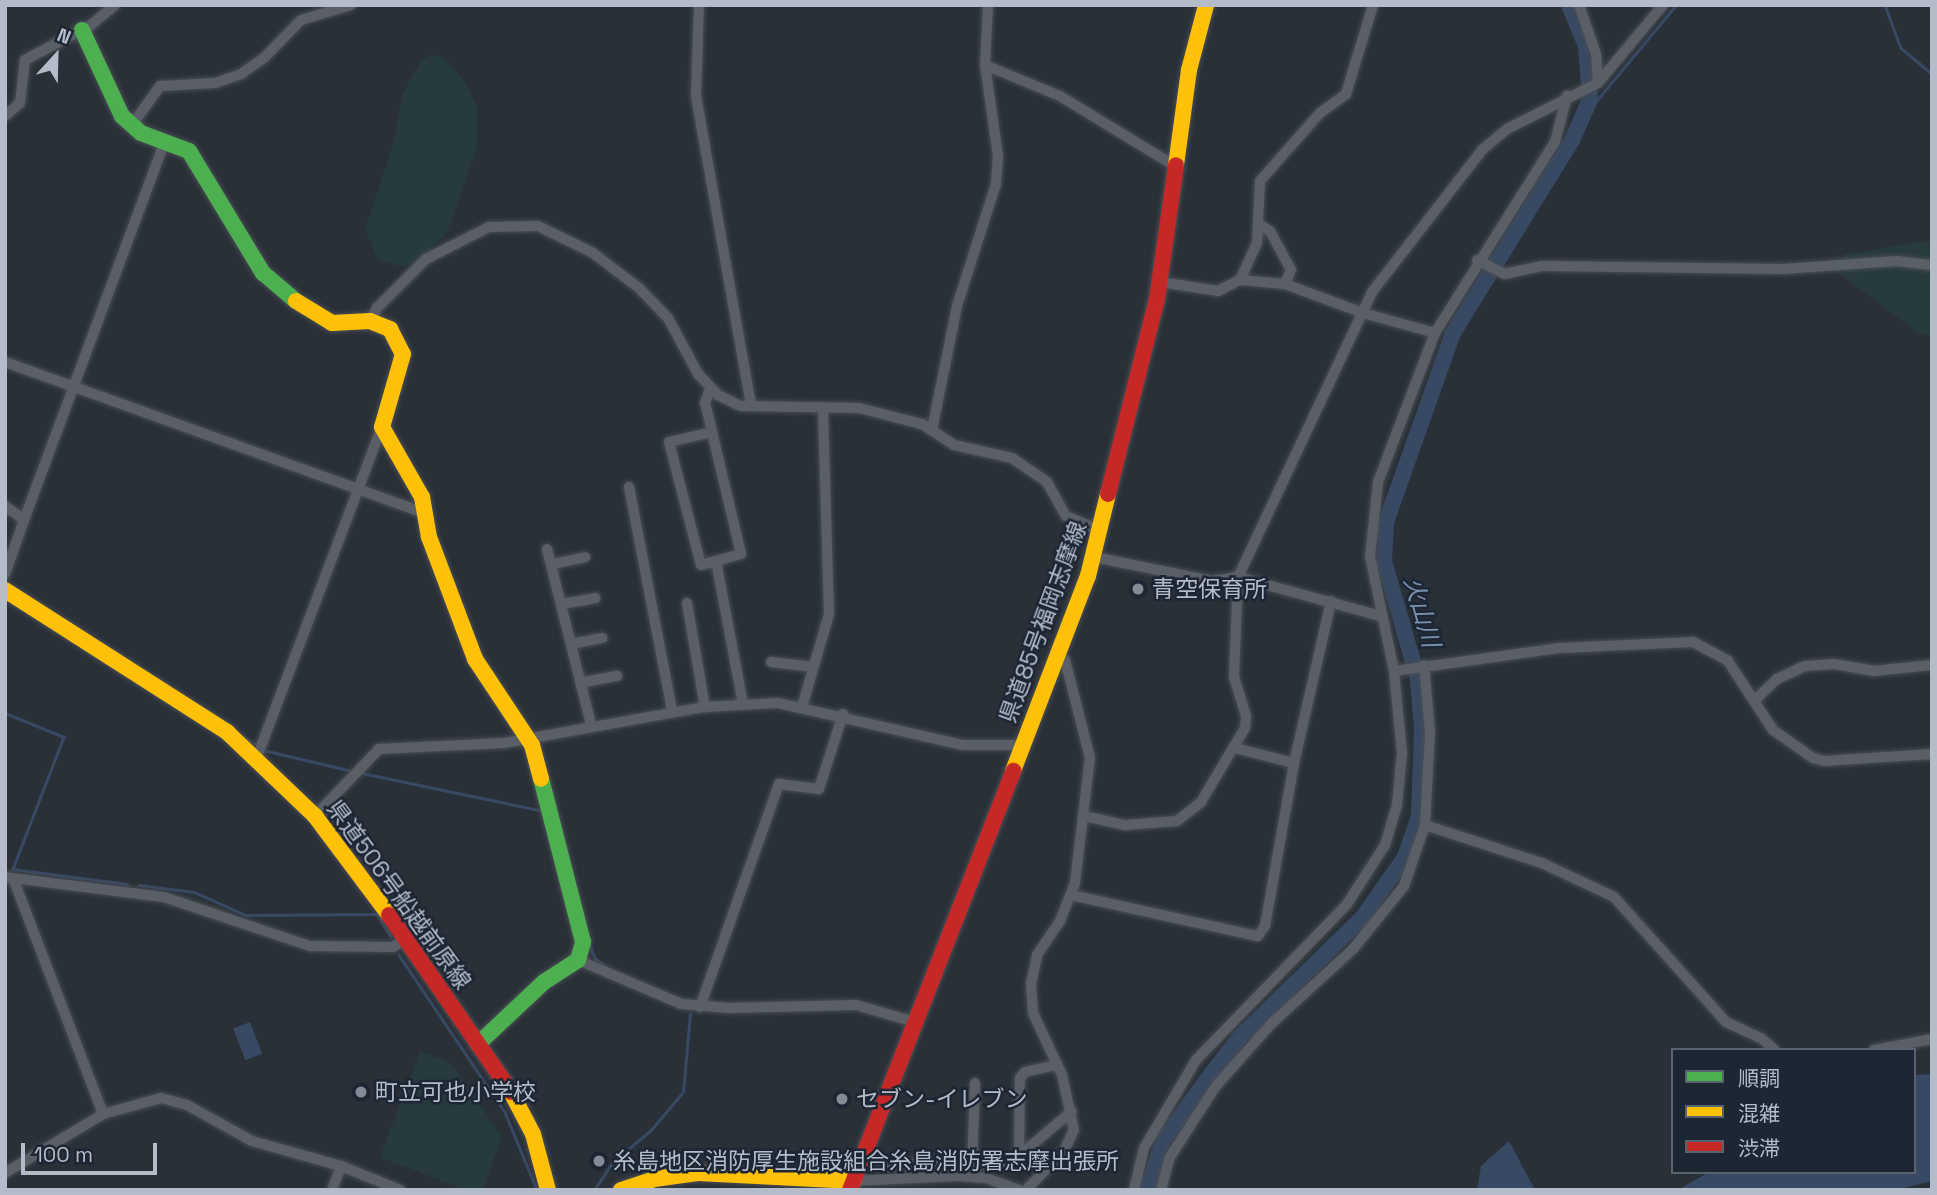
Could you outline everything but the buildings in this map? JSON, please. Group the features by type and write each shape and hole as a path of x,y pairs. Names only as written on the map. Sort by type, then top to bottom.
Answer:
{"main road":[{"name":"県道85号福岡志摩線","path":"852,1185 1058,657 1094,557 1160,282 1189,70 1206,5"},
{"path":"82,30 114,102 132,125 190,151 251,257 278,288 332,323 370,321 390,329 403,354 382,426 422,497 421,512 475,659 528,740 583,942 578,960 544,982 478,1044"},
{"name":"県道506号船越前原線","path":"5,590 260,751 315,816 478,1044 533,1135 548,1190"},
{"path":"621,1190 654,1179 698,1173 852,1185"}],"street":[{"path":"5,116 20,103 25,60 82,30 115,5"},
{"path":"132,125 160,86 215,83 241,74 265,58 296,24 351,5"},
{"path":"699,5 696,96 751,406"},
{"path":"932,430 957,306 996,184 998,156 985,65 988,5"},
{"path":"1240,280 1260,225 1260,181 1320,113 1346,94 1373,5"},
{"path":"1579,5 1596,54 1598,83"},
{"path":"1084,816 1125,825 1177,821 1201,802 1235,748 1246,716 1234,677 1238,578 1363,313 1391,262 1482,150 1507,129 1567,96 1598,83 1663,5"},
{"path":"985,65 1060,96 1177,167"},
{"path":"1134,1190 1144,1148 1196,1060 1346,904 1385,845 1397,805 1402,753 1394,671 1370,556 1374,498 1397,425 1435,333 1555,142 1567,96"},
{"path":"5,574 165,141"},
{"path":"370,321 377,308 426,259 489,227 528,224 593,253 639,288 668,318 710,389 741,406 859,408 932,430 954,445 1012,458 1047,482 1066,516 1101,531"},
{"path":"1260,225 1270,231 1291,270 1285,284"},
{"path":"1480,261 1500,272 1541,266 1783,269 1897,261 1932,265"},
{"path":"1160,282 1218,291 1240,280 1285,284 1363,313 1435,333"},
{"path":"5,362 421,512"},
{"path":"710,389 705,403 712,432 741,554 701,565 669,442 712,432"},
{"path":"802,707 830,595 823,407"},
{"path":"260,751 382,426"},
{"path":"629,487 672,711"},
{"path":"5,506 24,520"},
{"path":"547,550 553,564 591,724"},
{"path":"553,564 585,557"},
{"path":"1094,557 1213,581 1238,578 1381,616"},
{"path":"716,561 743,704"},
{"path":"562,604 595,598"},
{"path":"1071,895 1258,936 1265,926 1294,763 1331,601"},
{"path":"687,603 705,707"},
{"path":"571,644 602,638"},
{"path":"1394,671 1422,665 1633,642 1693,642 1727,661 1785,743 1813,758 1824,761 1932,754"},
{"path":"1026,1190 1064,1152 1074,1130 1072,1111 1033,1013 1031,969 1071,895 1090,758 1069,689 1065,660 1058,657"},
{"path":"771,662 814,667"},
{"path":"1754,701 1777,679 1805,666 1834,664 1874,671 1932,665"},
{"path":"1161,1190 1170,1157 1216,1086 1258,1038 1343,959 1387,912 1411,870 1425,825 1430,732 1422,665"},
{"path":"580,683 618,676"},
{"path":"1043,691 1069,689"},
{"path":"315,816 379,749 528,740 591,724 705,707 743,704 802,707 843,714 963,745 1023,745"},
{"path":"700,1007 779,784 819,789 843,714"},
{"path":"1235,748 1294,763"},
{"path":"1425,825 1544,864 1614,897 1652,942 1682,968 1726,1022 1761,1038 1773,1048"},
{"path":"103,1114 9,878 164,897 310,946 393,947 405,939"},
{"path":"578,960 642,990 700,1007 856,1004 915,1022"},
{"path":"1885,1048 1932,1039"},
{"path":"1019,1156 1020,1078 1025,1072 1055,1065"},
{"path":"972,1166 975,1083"},
{"path":"5,1173 103,1114 135,1102 169,1098 252,1141 341,1166 400,1190"},
{"path":"861,1164 1002,1164 1019,1156 1072,1111"},
{"path":"332,1190 341,1166"},
{"path":"852,1185 957,1176 986,1178 1019,1190"}],"green space":[{"path":"431,54 444,58 462,78 477,106 477,148 448,230 418,263 400,266 378,260 365,230 393,145 403,93 421,61"},
{"path":"1925,241 1932,243 1932,336 1917,332 1837,272 1837,263 1846,254"},
{"path":"420,1051 453,1064 502,1137 482,1190 466,1190 380,1157"}],"water":[{"path":"250,1022 262,1054 245,1060 233,1028"},
{"path":"1932,1074 1932,1181 1896,1190 1678,1190 1706,1174 1916,1174 1916,1075"},
{"path":"1509,1141 1535,1190 1477,1190 1481,1166"}],"waterway":[{"name":"火山川","path":"1147,1190 1164,1139 1211,1074 1241,1036 1363,917 1405,857 1419,816 1422,728 1418,679 1384,561 1386,522 1453,333 1572,140 1590,100 1586,46 1569,5"},
{"path":"1583,117 1676,5"},
{"path":"1885,5 1901,48 1932,74"},
{"path":"5,713 64,737 13,869 127,884"},
{"path":"243,736 257,746"},
{"path":"263,750 348,770"},
{"path":"362,773 544,811"},
{"path":"139,885 194,892 246,915 377,914 391,936"},
{"path":"590,945 595,958 606,967"},
{"path":"399,955 505,1112 537,1190"},
{"path":"594,1190 613,1162 651,1130 683,1092 690,1014"}],"traffic: fast":[{"path":"82,30 122,116 141,133 189,151 263,273 296,301"},
{"path":"478,1044 544,982 578,960 583,942 541,779"}],"traffic: slow":[{"path":"1176,165 1189,70 1206,5"},
{"path":"296,301 332,323 370,321 390,329 403,354 382,427 422,497 429,537 475,659 532,745 541,779"},
{"path":"1013,771 1088,576 1108,494"},
{"path":"5,590 227,732 315,816 389,915"},
{"path":"511,1092 533,1134 548,1190"},
{"path":"621,1190 654,1179 698,1173 854,1181"}],"traffic: jam":[{"path":"1108,494 1157,299 1176,165"},
{"path":"850,1190 1013,771"},
{"path":"389,915 511,1092"}],"place":[{"name":"青空保育所","path":"1138,589"},
{"name":"町立可也小学校","path":"361,1092"},
{"name":"セブン-イレブン","path":"842,1099"},
{"name":"糸島地区消防厚生施設組合糸島消防署志摩出張所","path":"599,1161"}]}
